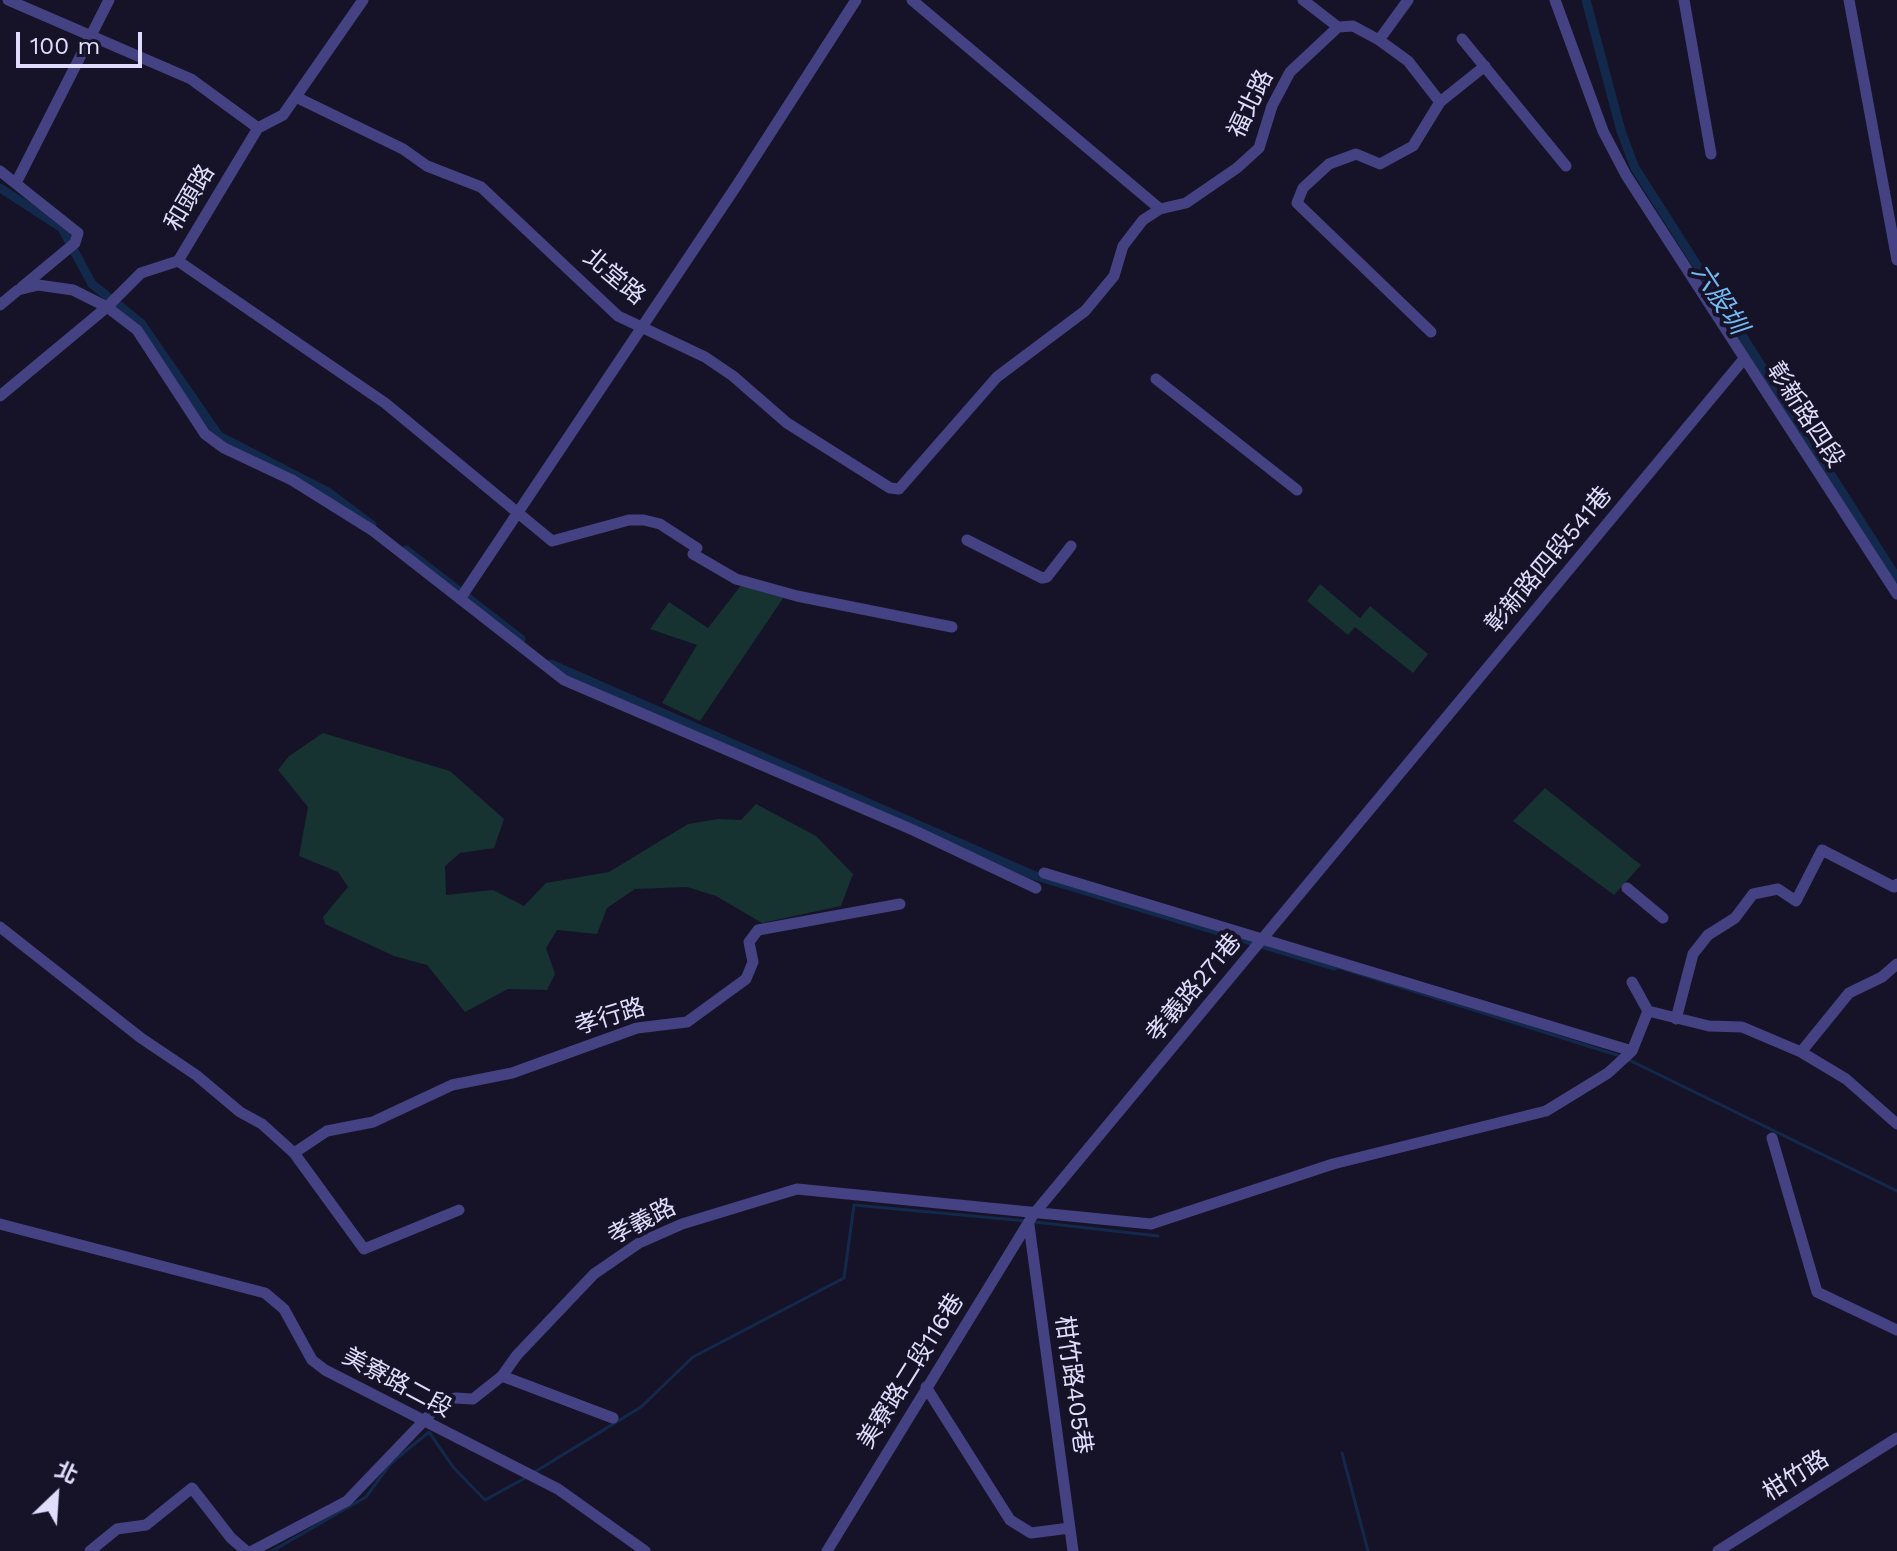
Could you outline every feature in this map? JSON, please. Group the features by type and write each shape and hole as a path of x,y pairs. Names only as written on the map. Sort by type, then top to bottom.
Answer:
{"street":[{"path":"8,0 191,79 258,128"},
{"path":"16,183 109,0"},
{"name":"和頭路","path":"0,396 107,307 141,273 178,261 258,128 283,115 298,98 363,0"},
{"path":"460,599 737,185 856,0"},
{"path":"912,0 1160,209"},
{"path":"1303,0 1338,27 1353,26 1408,61 1440,102"},
{"path":"1379,40 1408,0"},
{"name":"彰新路四段","path":"1555,0 1603,131 1626,175 1743,360 1892,581 1897,594"},
{"path":"1684,0 1711,154"},
{"path":"1849,0 1897,260"},
{"name":"福北路","path":"935,452 997,377 1085,311 1114,276 1132,231 1160,209 1186,203 1237,168 1259,148 1281,86 1290,72 1338,27"},
{"path":"1462,39 1566,166"},
{"path":"1431,332 1297,203 1303,188 1329,164 1356,154 1380,164 1404,153 1421,137 1440,102 1485,66"},
{"name":"北堂路","path":"298,98 403,149 427,166 481,187 618,316 705,357 787,423 890,488 899,489 935,452"},
{"path":"0,171 78,233 75,243 0,305"},
{"path":"178,261 385,403 552,541 629,520 644,520 660,524 736,579 797,596 952,627"},
{"path":"18,290 55,286 107,307 137,330 205,434 224,448 292,480 372,530 564,680 913,830 1036,888"},
{"name":"彰新路四段541巷","path":"1389,788 1743,360"},
{"path":"1156,379 1297,490"},
{"path":"967,540 1042,578 1047,577 1071,546"},
{"name":"孝義路271巷","path":"1031,1220 1389,788"},
{"path":"1676,1019 1693,954 1708,935 1735,918 1753,894 1778,889 1796,901 1822,850 1894,887 1897,884"},
{"path":"1044,873 1632,1051 1648,1011"},
{"path":"1627,888 1663,918"},
{"name":"孝行路","path":"294,1153 327,1131 373,1122 452,1085 512,1073 637,1028 687,1022 746,979 753,962 749,942 758,930 900,904"},
{"path":"0,927 141,1038 196,1075 240,1112 262,1124 294,1153 364,1249 459,1210"},
{"path":"1801,1052 1849,993 1882,977 1897,964"},
{"path":"1632,982 1648,1011 1709,1026 1742,1027 1801,1052 1846,1079 1897,1124"},
{"name":"孝義路","path":"252,1551 347,1501 440,1404 455,1398 473,1399 502,1376 517,1355 594,1274 639,1243 682,1224 797,1189 846,1192 1031,1220 1151,1224 1333,1164 1546,1111 1608,1073 1632,1051"},
{"path":"1772,1138 1817,1292 1897,1330"},
{"name":"美寮路二段116巷","path":"827,1551 1031,1220"},
{"name":"柑竹路405巷","path":"1031,1220 1073,1551"},
{"name":"美寮路二段","path":"0,1224 257,1289 284,1309 312,1360 350,1385 558,1489 645,1551"},
{"path":"502,1376 613,1418"},
{"path":"926,1387 1010,1520 1031,1533 1070,1528"},
{"name":"柑竹路","path":"1718,1551 1897,1438"},
{"path":"90,1551 117,1529 146,1525 192,1488 231,1538 246,1551"}],"green space":[{"path":"742,584 786,594 700,721 662,703 697,645 650,629 669,602 708,628"},
{"path":"1320,584 1360,618 1370,606 1428,654 1413,673 1355,627 1348,635 1307,601"},
{"path":"323,733 450,771 504,819 494,848 460,853 445,866 446,895 493,890 524,906 546,883 609,872 688,824 718,819 741,820 756,804 816,836 853,874 841,906 762,923 716,896 687,887 635,889 607,908 597,934 557,930 546,948 555,974 547,990 508,989 465,1012 427,965 394,956 325,924 323,917 348,887 338,872 299,856 308,807 278,770 289,756"},
{"path":"1545,788 1641,865 1614,895 1513,821"}],"waterway":[{"name":"六股圳","path":"1586,0 1621,131 1635,168 1897,578"},
{"path":"0,188 62,228 92,284 141,323 219,436 328,492 372,525"},
{"path":"406,550 521,639"},
{"path":"551,664 1033,875 1334,966"},
{"path":"1334,966 1620,1056"},
{"path":"1627,1059 1897,1191"},
{"path":"533,1473 641,1407 693,1357 844,1278 854,1205 1027,1221"},
{"path":"1035,1222 1158,1236"},
{"path":"272,1551 366,1497 391,1463 429,1432 453,1467 485,1500 527,1477"},
{"path":"1342,1453 1368,1551"}]}
